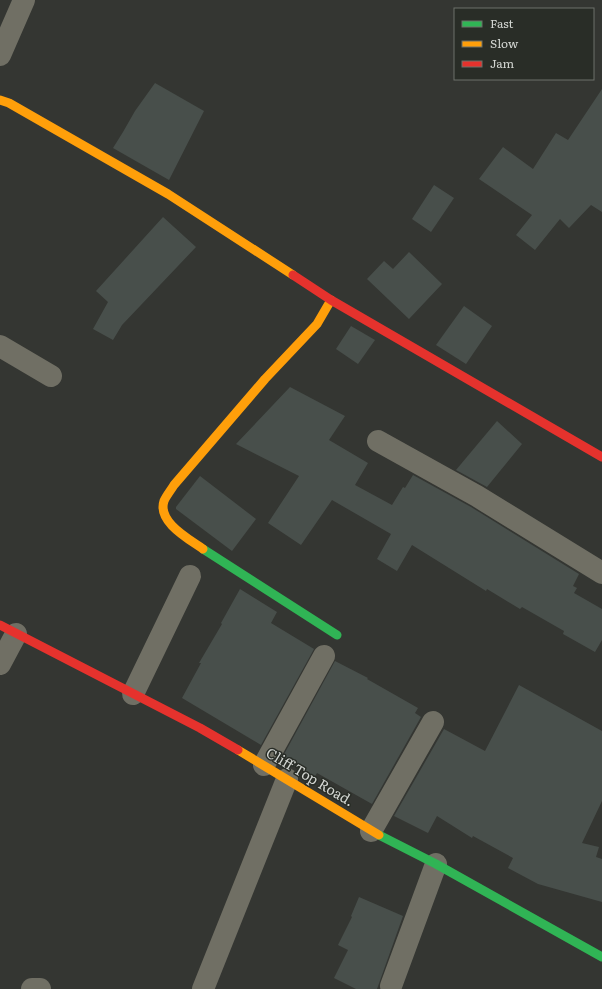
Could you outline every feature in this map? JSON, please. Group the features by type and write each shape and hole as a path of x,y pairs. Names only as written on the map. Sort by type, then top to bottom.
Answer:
{"street":[{"path":"0,55 24,0"},
{"path":"0,100 9,103 168,194 331,300 602,457"},
{"path":"331,300 317,324 265,379 174,485 164,502 164,515 173,527 187,538 337,635"},
{"path":"0,346 51,376"},
{"path":"378,441 477,496 602,573"},
{"path":"133,694 190,576"},
{"path":"0,664 8,629"},
{"name":"Cliff Top Road.","path":"8,629 200,728 264,765 371,831 436,864 602,957"},
{"path":"264,765 324,656"},
{"path":"371,831 433,722"},
{"path":"203,989 287,779"},
{"path":"391,986 436,864"},
{"path":"32,989 40,989"}],"building":[{"path":"155,83 204,111 169,180 113,148 135,111"},
{"path":"602,89 602,212 591,205 569,228 560,219 535,250 516,235 532,215 479,179 503,147 533,169 556,133 568,140"},
{"path":"434,185 454,198 431,232 412,219"},
{"path":"163,217 196,247 122,325 113,340 93,329 108,302 96,291"},
{"path":"409,252 442,284 409,319 367,279 384,261 393,269"},
{"path":"464,306 492,326 466,364 436,345"},
{"path":"351,326 375,340 358,364 336,349"},
{"path":"290,387 345,416 329,440 368,463 355,485 392,505 403,487 405,488 413,475 471,507 579,574 573,586 577,588 574,593 602,609 602,640 595,652 563,634 564,631 522,607 520,609 487,589 486,591 412,545 397,571 377,559 391,534 332,500 301,545 268,523 299,476 236,444"},
{"path":"497,421 522,444 487,487 456,470"},
{"path":"200,476 256,519 232,551 176,509"},
{"path":"240,589 277,612 271,623 314,649 261,745 182,698 201,663 199,663 222,624 221,623"},
{"path":"335,661 368,678 367,679 418,708 415,713 421,717 372,804 317,773 314,778 282,758"},
{"path":"519,685 602,731 602,801 582,843 599,847 596,857 602,859 602,902 538,884 508,868 513,858 473,836 472,838 437,816 428,833 394,816 444,729 485,751"},
{"path":"359,897 403,916 377,989 356,989 334,978 348,950 338,945 352,917 351,916"}],"traffic: fast":[{"path":"203,549 337,635"},
{"path":"379,835 436,864 602,957"}],"traffic: slow":[{"path":"0,100 9,103 168,194 293,275"},
{"path":"203,549 183,535 170,523 165,516 163,509 165,499 174,485 265,379 317,324 331,300"},
{"path":"238,750 379,835"}],"traffic: jam":[{"path":"293,275 331,300 602,457"},
{"path":"0,625 200,728 238,750"}]}
